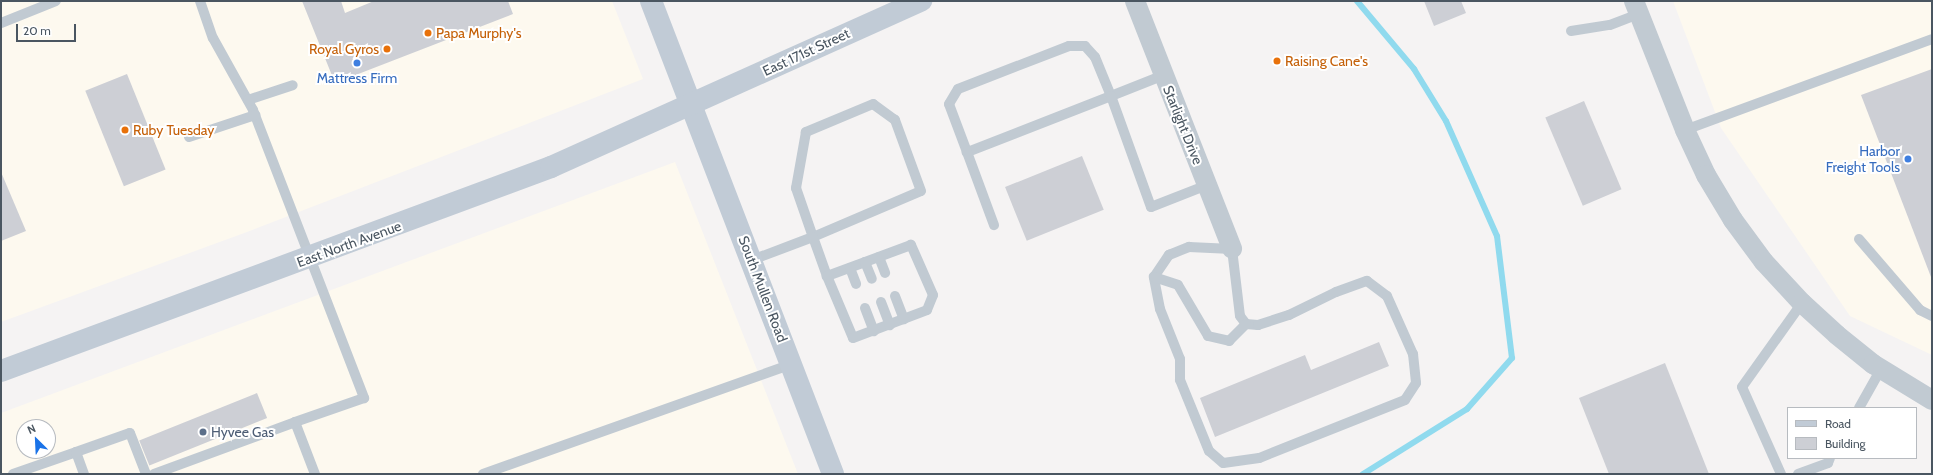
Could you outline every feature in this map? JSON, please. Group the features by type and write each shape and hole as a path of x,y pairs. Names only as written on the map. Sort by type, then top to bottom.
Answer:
{"main road":[{"name":"South Mullen Road","path":"650,1 752,260 833,474"},
{"name":"East 171st Street","path":"691,105 921,1"},
{"name":"East North Avenue","path":"1,371 310,259 551,167 691,105"}],"street":[{"name":"Starlight Drive","path":"1135,1 1232,249"},
{"path":"1637,8 1684,130 1706,175 1733,220 1764,262 1802,303 1881,369 1932,400"}],"lane":[{"path":"1,23 56,1"},
{"path":"154,474 364,398 255,114 213,38 200,1"},
{"path":"1571,31 1610,25 1637,8"},
{"path":"1684,130 1932,39"},
{"path":"994,225 949,104 958,89 1070,46 1085,46 1095,57 1151,207 1207,185"},
{"path":"967,152 1164,75"},
{"path":"248,100 293,85"},
{"path":"752,260 813,237 921,191 895,120 873,104 806,132 796,188 813,237 827,276 853,338 927,310 932,295 911,245 827,276"},
{"path":"189,137 255,114"},
{"path":"1859,240 1920,310 1932,316"},
{"path":"1189,247 1232,249 1240,316 1246,324 1258,325 1288,315 1336,292 1367,281 1387,296 1413,354 1416,383 1405,400 1259,458 1223,463 1209,451 1180,380 1180,359 1160,309 1154,277 1169,255 1189,247"},
{"path":"879,257 885,273"},
{"path":"865,262 872,279"},
{"path":"850,268 856,284"},
{"path":"1154,277 1178,285 1208,336 1229,341 1246,324"},
{"path":"895,296 904,319"},
{"path":"881,302 890,325"},
{"path":"1781,474 1742,387 1802,303"},
{"path":"865,308 874,331"},
{"path":"483,474 792,364"},
{"path":"1860,407 1881,369"},
{"path":"295,422 315,474"},
{"path":"13,474 130,433 146,474"},
{"path":"76,452 84,474"},
{"path":"1798,474 1828,463 1830,459"}],"shaded area":[{"path":"1,1 612,1 643,79 247,232 1,322"},
{"path":"1673,1 1932,1 1932,355 1850,316 1721,128"},
{"path":"675,162 798,474 1,474 1,413"}],"building":[{"path":"302,1 341,1 345,13 374,1 508,1 513,14 335,83"},
{"path":"1424,1 1461,1 1466,13 1434,26"},
{"path":"1932,69 1932,277 1931,277 1861,95"},
{"name":"Ruby Tuesday","path":"127,74 166,169 124,186 85,91"},
{"path":"1584,101 1622,189 1583,206 1545,117"},
{"path":"1082,156 1104,210 1027,241 1005,187"},
{"path":"1,172 26,231 1,241"},
{"path":"1379,342 1389,366 1215,437 1200,398 1305,355 1311,370"},
{"path":"1665,363 1709,474 1609,474 1579,398"},
{"path":"257,393 267,418 149,466 139,441"}],"waterway":[{"path":"1357,1 1414,69 1446,121 1497,236 1512,358 1467,409 1363,474"}],"place":[{"name":"Papa Murphy's","path":"428,33"},
{"name":"Royal Gyros","path":"387,49"},
{"name":"Raising Cane's","path":"1277,61"},
{"name":"Mattress Firm","path":"357,63"},
{"name":"Ruby Tuesday","path":"125,130"},
{"name":"Harbor Freight Tools","path":"1908,159"},
{"name":"Hyvee Gas","path":"203,432"}]}
